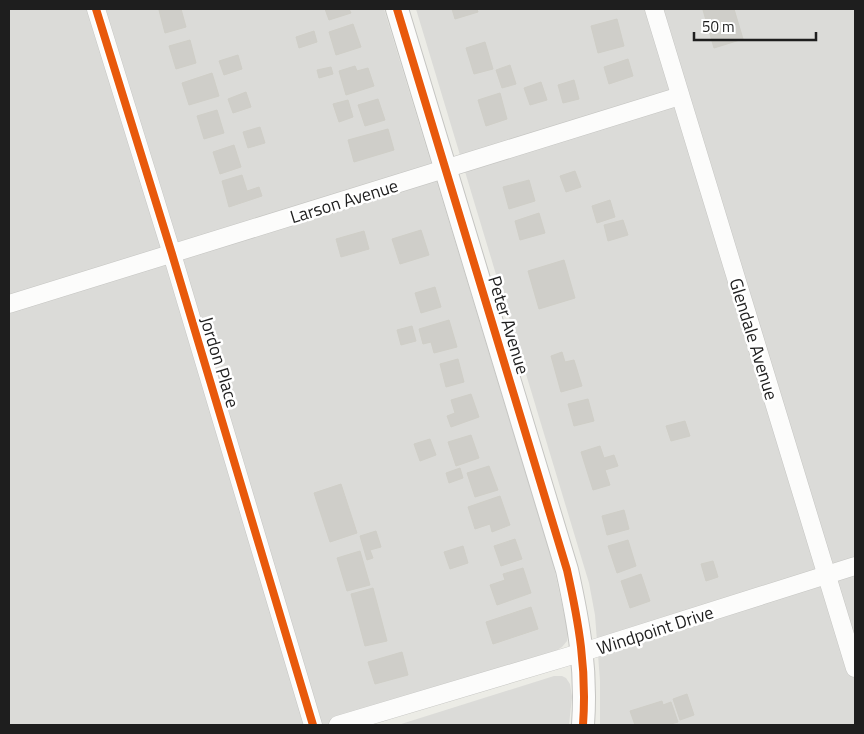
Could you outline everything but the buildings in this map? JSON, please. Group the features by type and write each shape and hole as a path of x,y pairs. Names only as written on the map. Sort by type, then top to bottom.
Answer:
{"street":[{"name":"Jordon Place","path":"96,9 172,254 313,725"},
{"name":"Peter Avenue","path":"397,9 564,560 583,652 585,691 583,725"},
{"name":"Glendale Avenue","path":"654,9 855,668"},
{"name":"Larson Avenue","path":"9,304 680,96"},
{"name":"Windpoint Drive","path":"338,725 583,652 855,566"}],"shaded area":[{"path":"9,9 384,9 553,563 568,632 567,641 562,647 551,654 326,725 9,725"},
{"path":"416,9 855,9 855,725 600,725 600,681 595,615 589,583"},
{"path":"554,676 566,678 570,684 572,697 569,725 398,725"}],"cycle path":[{"path":"96,9 172,254 313,725"},
{"path":"397,9 567,570 583,666 583,725"}]}
